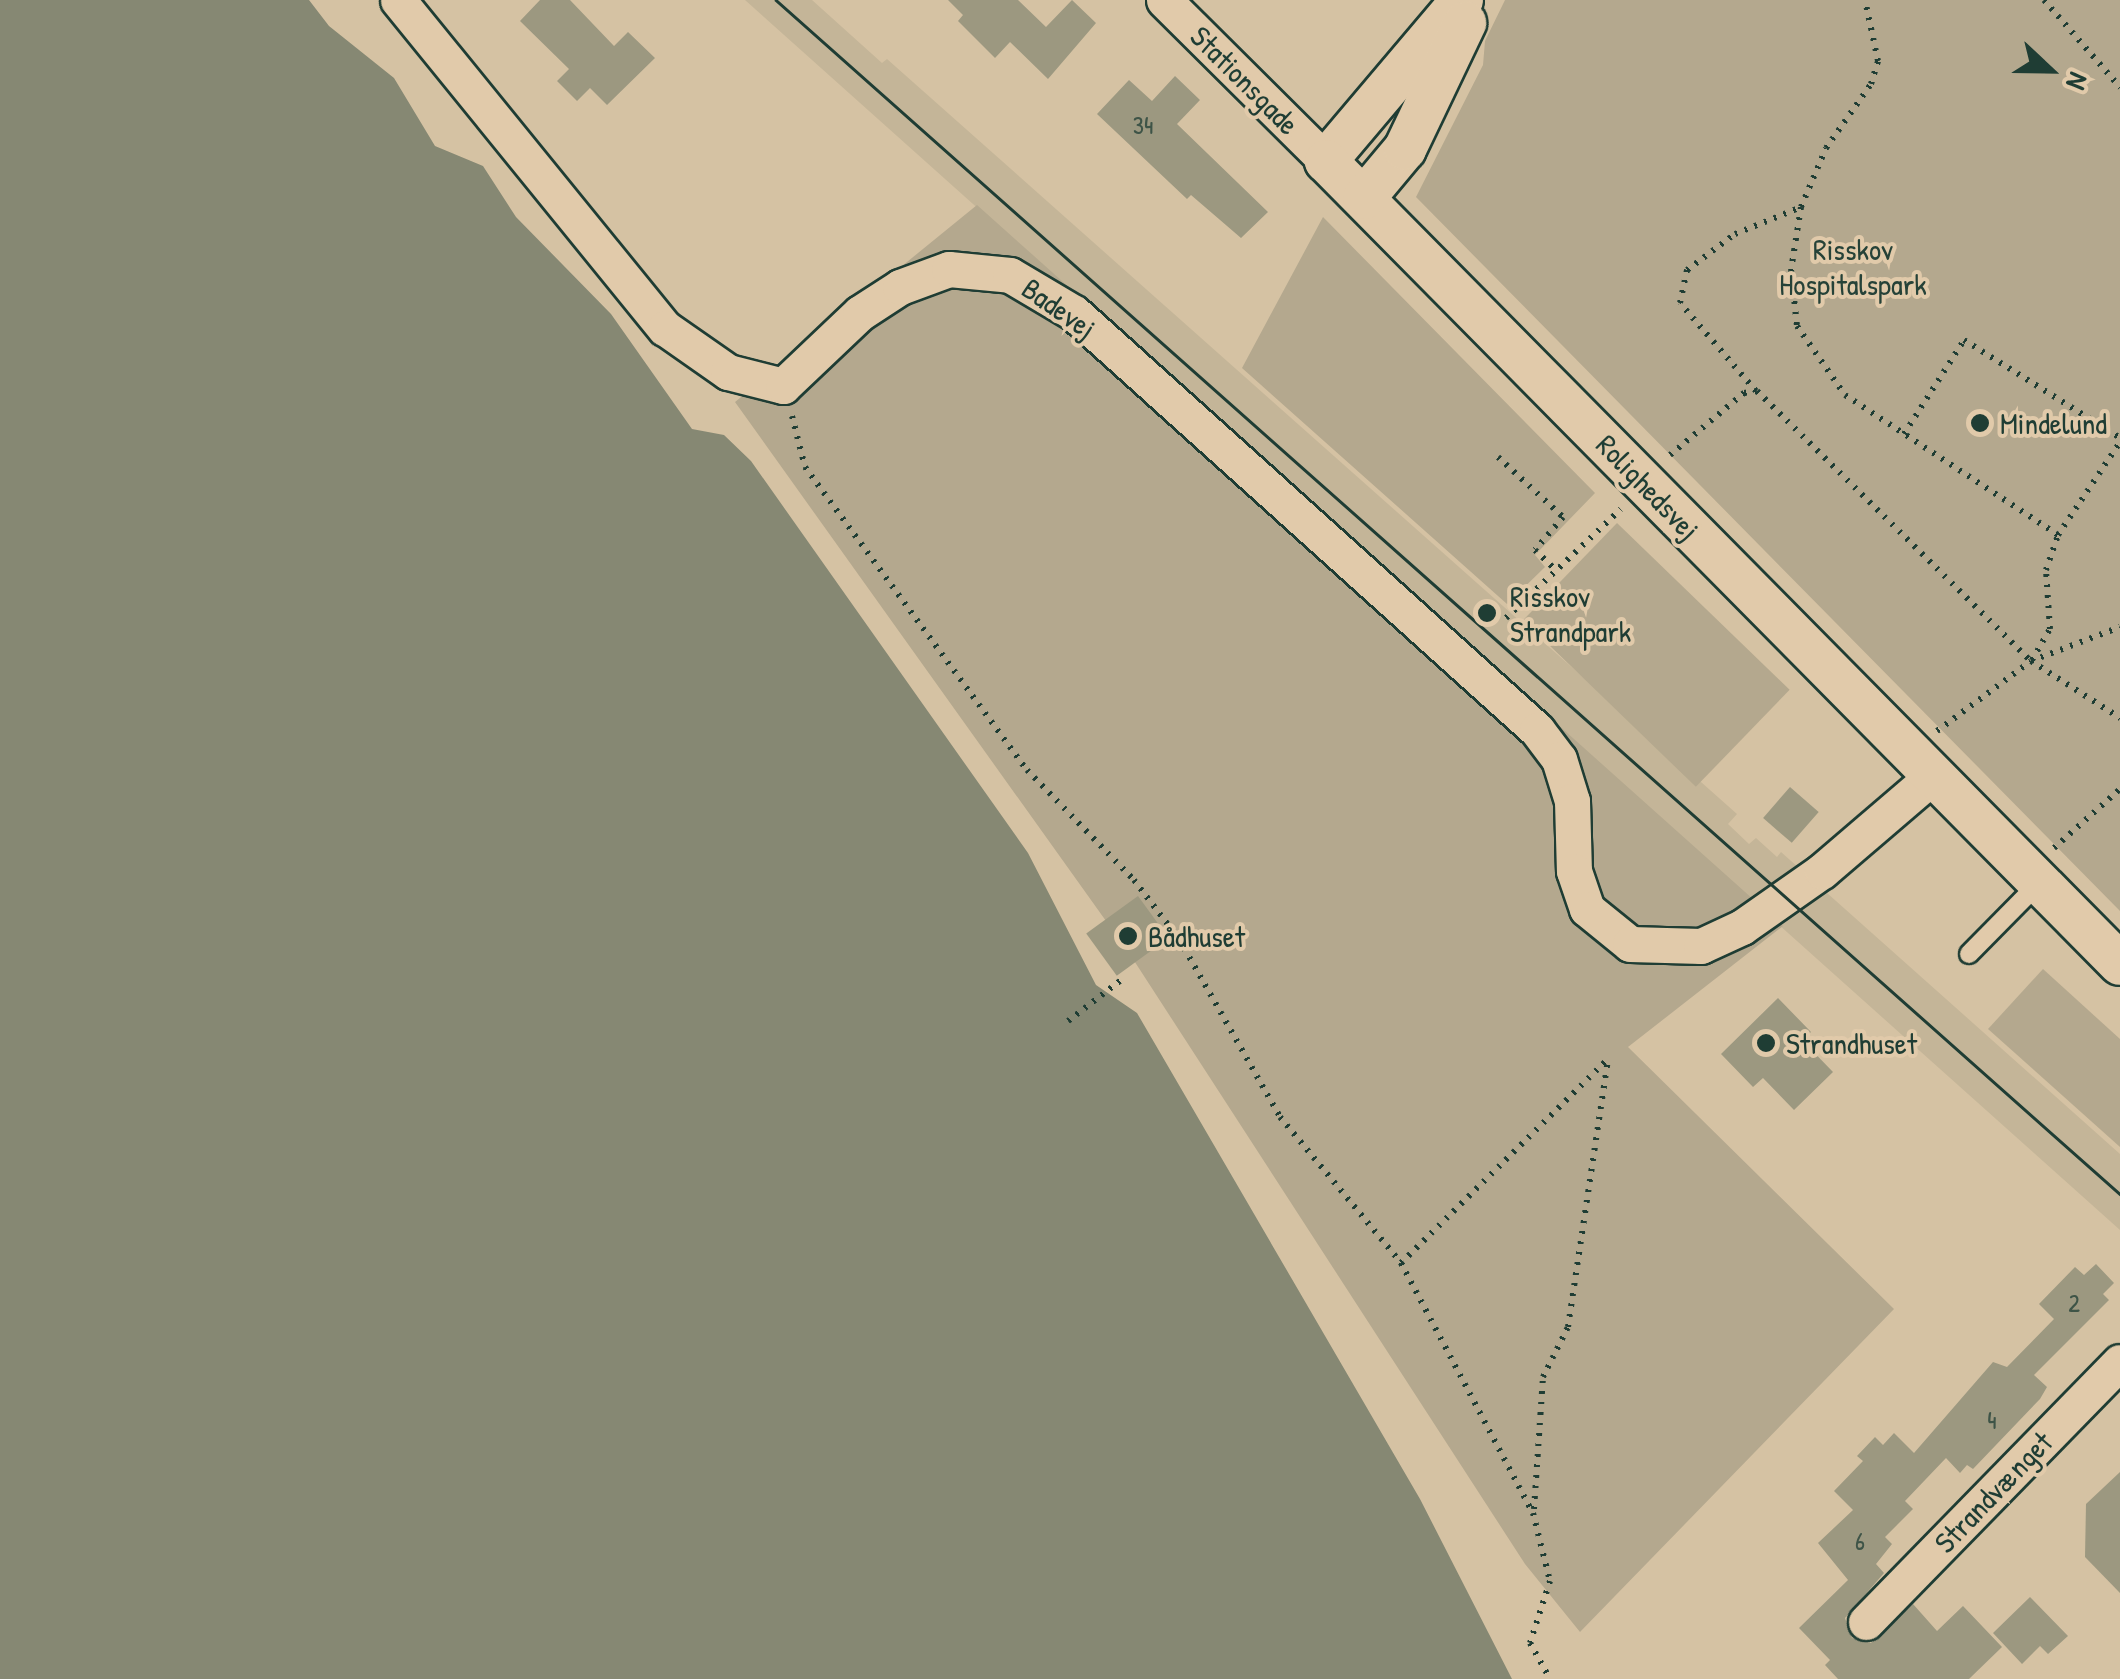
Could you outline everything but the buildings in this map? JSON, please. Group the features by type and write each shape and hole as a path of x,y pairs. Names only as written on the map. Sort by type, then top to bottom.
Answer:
{"street":[{"path":"398,0 666,328 705,361 784,386"},
{"name":"Stationsgade","path":"1164,0 1326,161"},
{"path":"1326,161 1462,0"},
{"path":"1364,198 1406,150 1474,0"},
{"name":"Rolighedsvej","path":"1326,161 2120,964"},
{"name":"Badevej","path":"784,386 860,314 916,281 980,268 1043,291 1537,730 1559,759 1572,801 1574,872 1587,909 1630,944 1664,950 1701,946 1742,928 1822,871 1921,766"},
{"name":"Strandvænget","path":"1866,1622 2120,1362"}],"lane":[{"path":"1969,954 2033,877"}],"path":[{"path":"1865,0 1878,61 1871,84 1826,148 1801,206 1792,270 1797,326 1846,395 2058,536"},
{"path":"2044,0 2120,88"},
{"path":"1801,206 1735,234 1687,270 1680,303 1756,392 2031,661 2120,718"},
{"path":"1904,434 1964,340 2120,440 2058,536 2046,570 2050,630 2031,661"},
{"path":"784,386 806,467 1027,770 1156,909 1280,1117 1401,1263 1533,1512 1550,1580 1530,1642 1550,1679"},
{"path":"1506,618 1646,485 1674,449 1744,393 1756,392"},
{"path":"1498,457 1563,517 1535,550 1556,570"},
{"path":"1921,766 1999,680 2031,661 2120,627"},
{"path":"2033,877 2120,789"},
{"path":"1068,1021 1120,982"},
{"path":"1401,1263 1608,1059 1568,1327 1544,1377 1533,1512"}],"shaded area":[{"path":"0,0 309,0 329,26 394,78 435,146 483,166 516,217 611,314 692,429 724,435 751,461 1028,853 1096,985 1137,1013 1420,1499 1512,1679 0,1679"},
{"path":"745,0 812,0 882,63 887,59 1737,814 1728,824 1749,844 1756,838 1777,857 1781,852 2120,1154 2120,1230"}],"green space":[{"name":"Risskov Hospitalspark","path":"1505,0 2120,0 2120,911 1416,197 1483,65 1485,41"},
{"name":"Risskov Strandpark","path":"977,205 1783,926 1628,1047 1894,1309 1580,1632 1525,1564 1131,956 735,402"},
{"path":"1323,217 1595,493 1535,555 1545,567 1507,604 1242,368"},
{"path":"1617,523 1790,690 1696,787 1523,620"},
{"path":"2043,969 2120,1039 2120,1147 1988,1029"}],"tram line":[{"path":"776,0 2120,1194"}],"place":[{"name":"Mindelund","path":"1980,423"},
{"name":"Risskov Strandpark","path":"1487,613"},
{"name":"Bådhuset","path":"1128,936"},
{"name":"Strandhuset","path":"1766,1043"}]}
